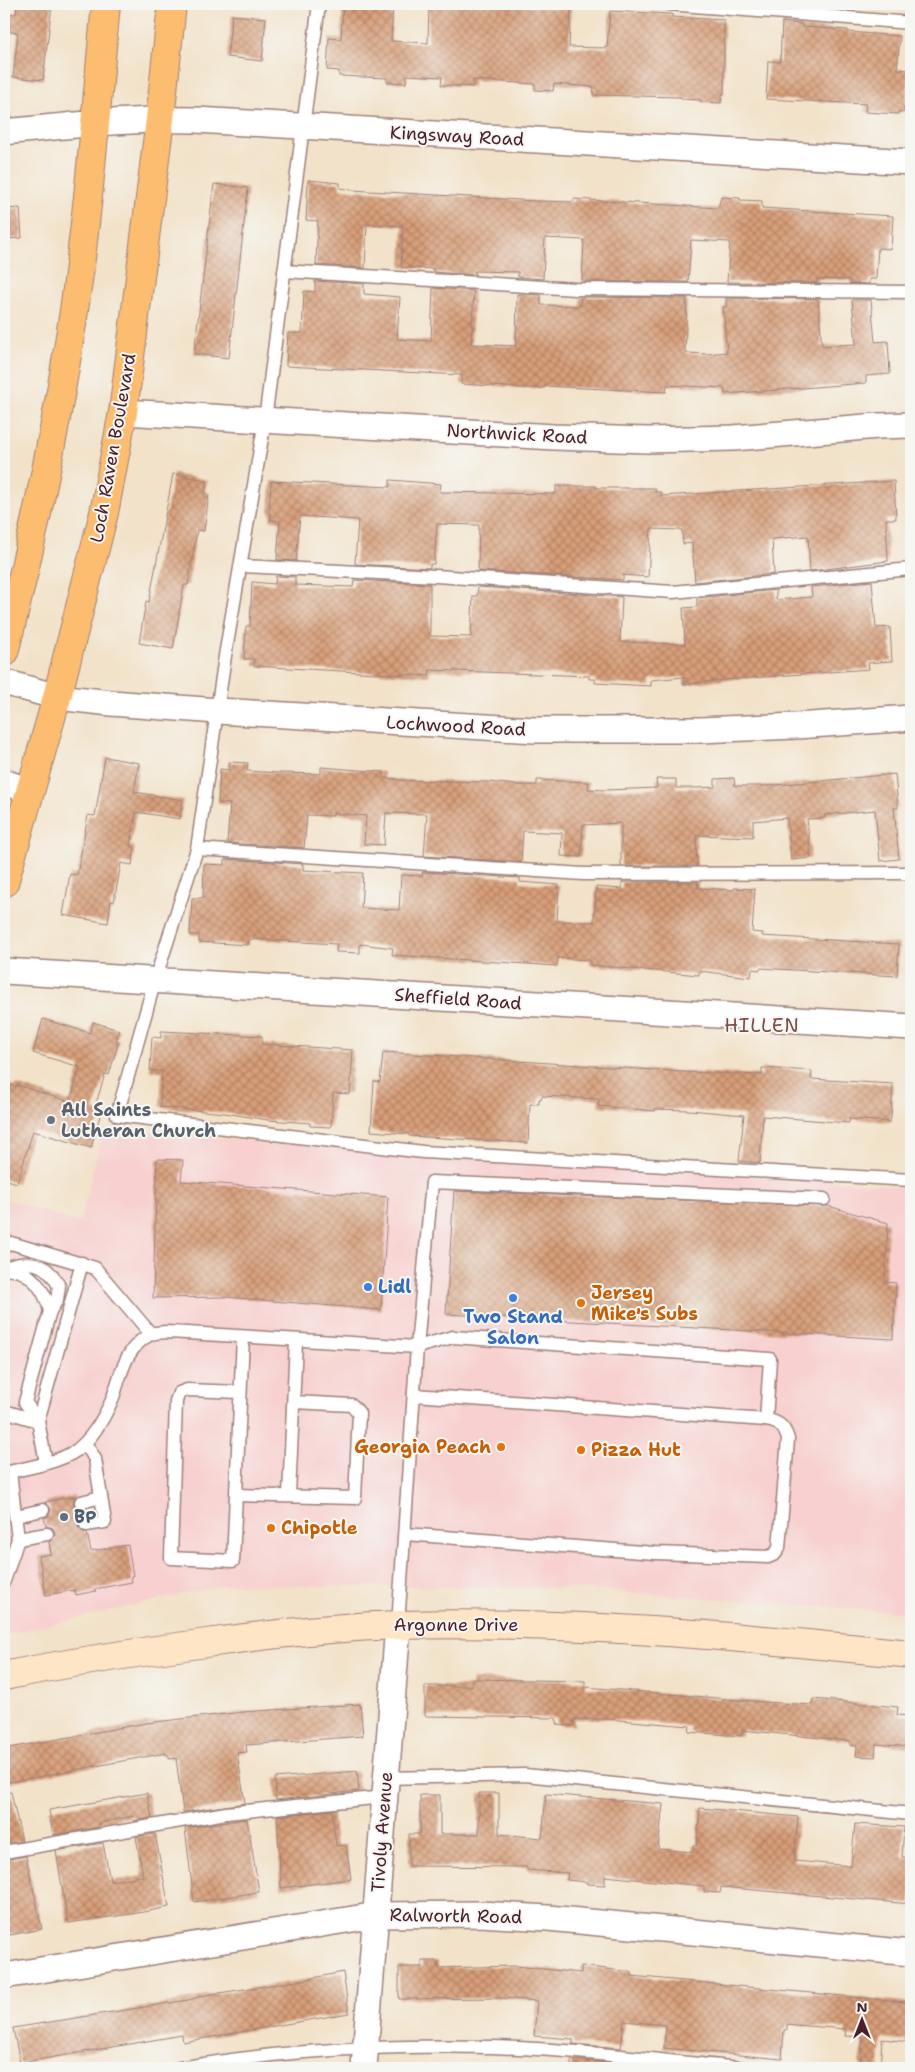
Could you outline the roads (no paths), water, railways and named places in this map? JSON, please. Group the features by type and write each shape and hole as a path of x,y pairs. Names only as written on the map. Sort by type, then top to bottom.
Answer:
{"main road":[{"path":"4,653 23,580 49,460 72,323 95,123 106,4"},
{"name":"Loch Raven Boulevard","path":"4,883 57,697 104,513 123,412 160,119 172,4"},
{"name":"Argonne Drive","path":"4,1676 103,1658 252,1637 398,1625 518,1625 636,1629 710,1634 911,1654"}],"street":[{"name":"Kingsway Road","path":"4,132 160,119 911,162"},
{"name":"Northwick Road","path":"123,412 554,437 647,440 733,438 911,425"},
{"name":"Lochwood Road","path":"4,682 57,697 218,711 535,730 612,731 786,726 911,718"},
{"path":"4,782 30,790"},
{"name":"Sheffield Road","path":"4,971 911,1026"},
{"name":"Tivoly Avenue","path":"365,2058 398,1625"},
{"name":"Ralworth Road","path":"4,1976 376,1915 480,1914 548,1918 911,1952"}],"lane":[{"path":"320,4 265,420 226,656 197,849 155,980 117,1115 423,1152 911,1181 911,1191"},
{"path":"668,4 911,23"},
{"path":"284,271 576,289 911,292"},
{"path":"242,566 436,576 672,592 911,569"},
{"path":"197,849 583,874 911,873"},
{"path":"398,1625 417,1347 432,1182 824,1199"},
{"path":"4,1247 11,1243 95,1268 151,1334"},
{"path":"4,1269 20,1262 34,1262 47,1270 59,1286 57,1300 50,1311 25,1402 38,1421 46,1463"},
{"path":"38,1421 82,1263"},
{"path":"4,1269 25,1273 39,1286 48,1301 50,1311"},
{"path":"4,1580 18,1539 16,1516 7,1472 36,1467 76,1452 92,1436 111,1401 123,1366 134,1347 151,1334 187,1333 417,1347 453,1337 770,1360 766,1420"},
{"path":"240,1392 187,1390 179,1393 176,1400 171,1558 233,1561 244,1337"},
{"path":"289,1496 296,1341"},
{"path":"404,1534 664,1554 768,1557 775,1554 779,1548 788,1439 785,1429 777,1421 414,1395"},
{"path":"237,1495 355,1498 359,1413 352,1405 294,1402"},
{"path":"4,1411 38,1421"},
{"path":"85,1443 95,1459 105,1522 86,1525"},
{"path":"81,1502 101,1497"},
{"path":"16,1516 43,1510"},
{"path":"18,1539 47,1534"},
{"path":"4,1852 226,1813 385,1788 524,1775 911,1814"},
{"path":"180,2068 222,2061 365,2058 491,2047 624,2056 743,2068"}],"place":[{"name":"All Saints Lutheran Church","path":"51,1120"},
{"name":"Lidl","path":"368,1287"},
{"name":"Two Stand Salon","path":"513,1298"},
{"name":"Jersey Mike's Subs","path":"581,1303"},
{"name":"Georgia Peach","path":"501,1447"},
{"name":"Pizza Hut","path":"581,1450"},
{"name":"BP","path":"64,1517"},
{"name":"Chipotle","path":"271,1528"}],"district":[{"name":"HILLEN","path":"762,1025"}]}
